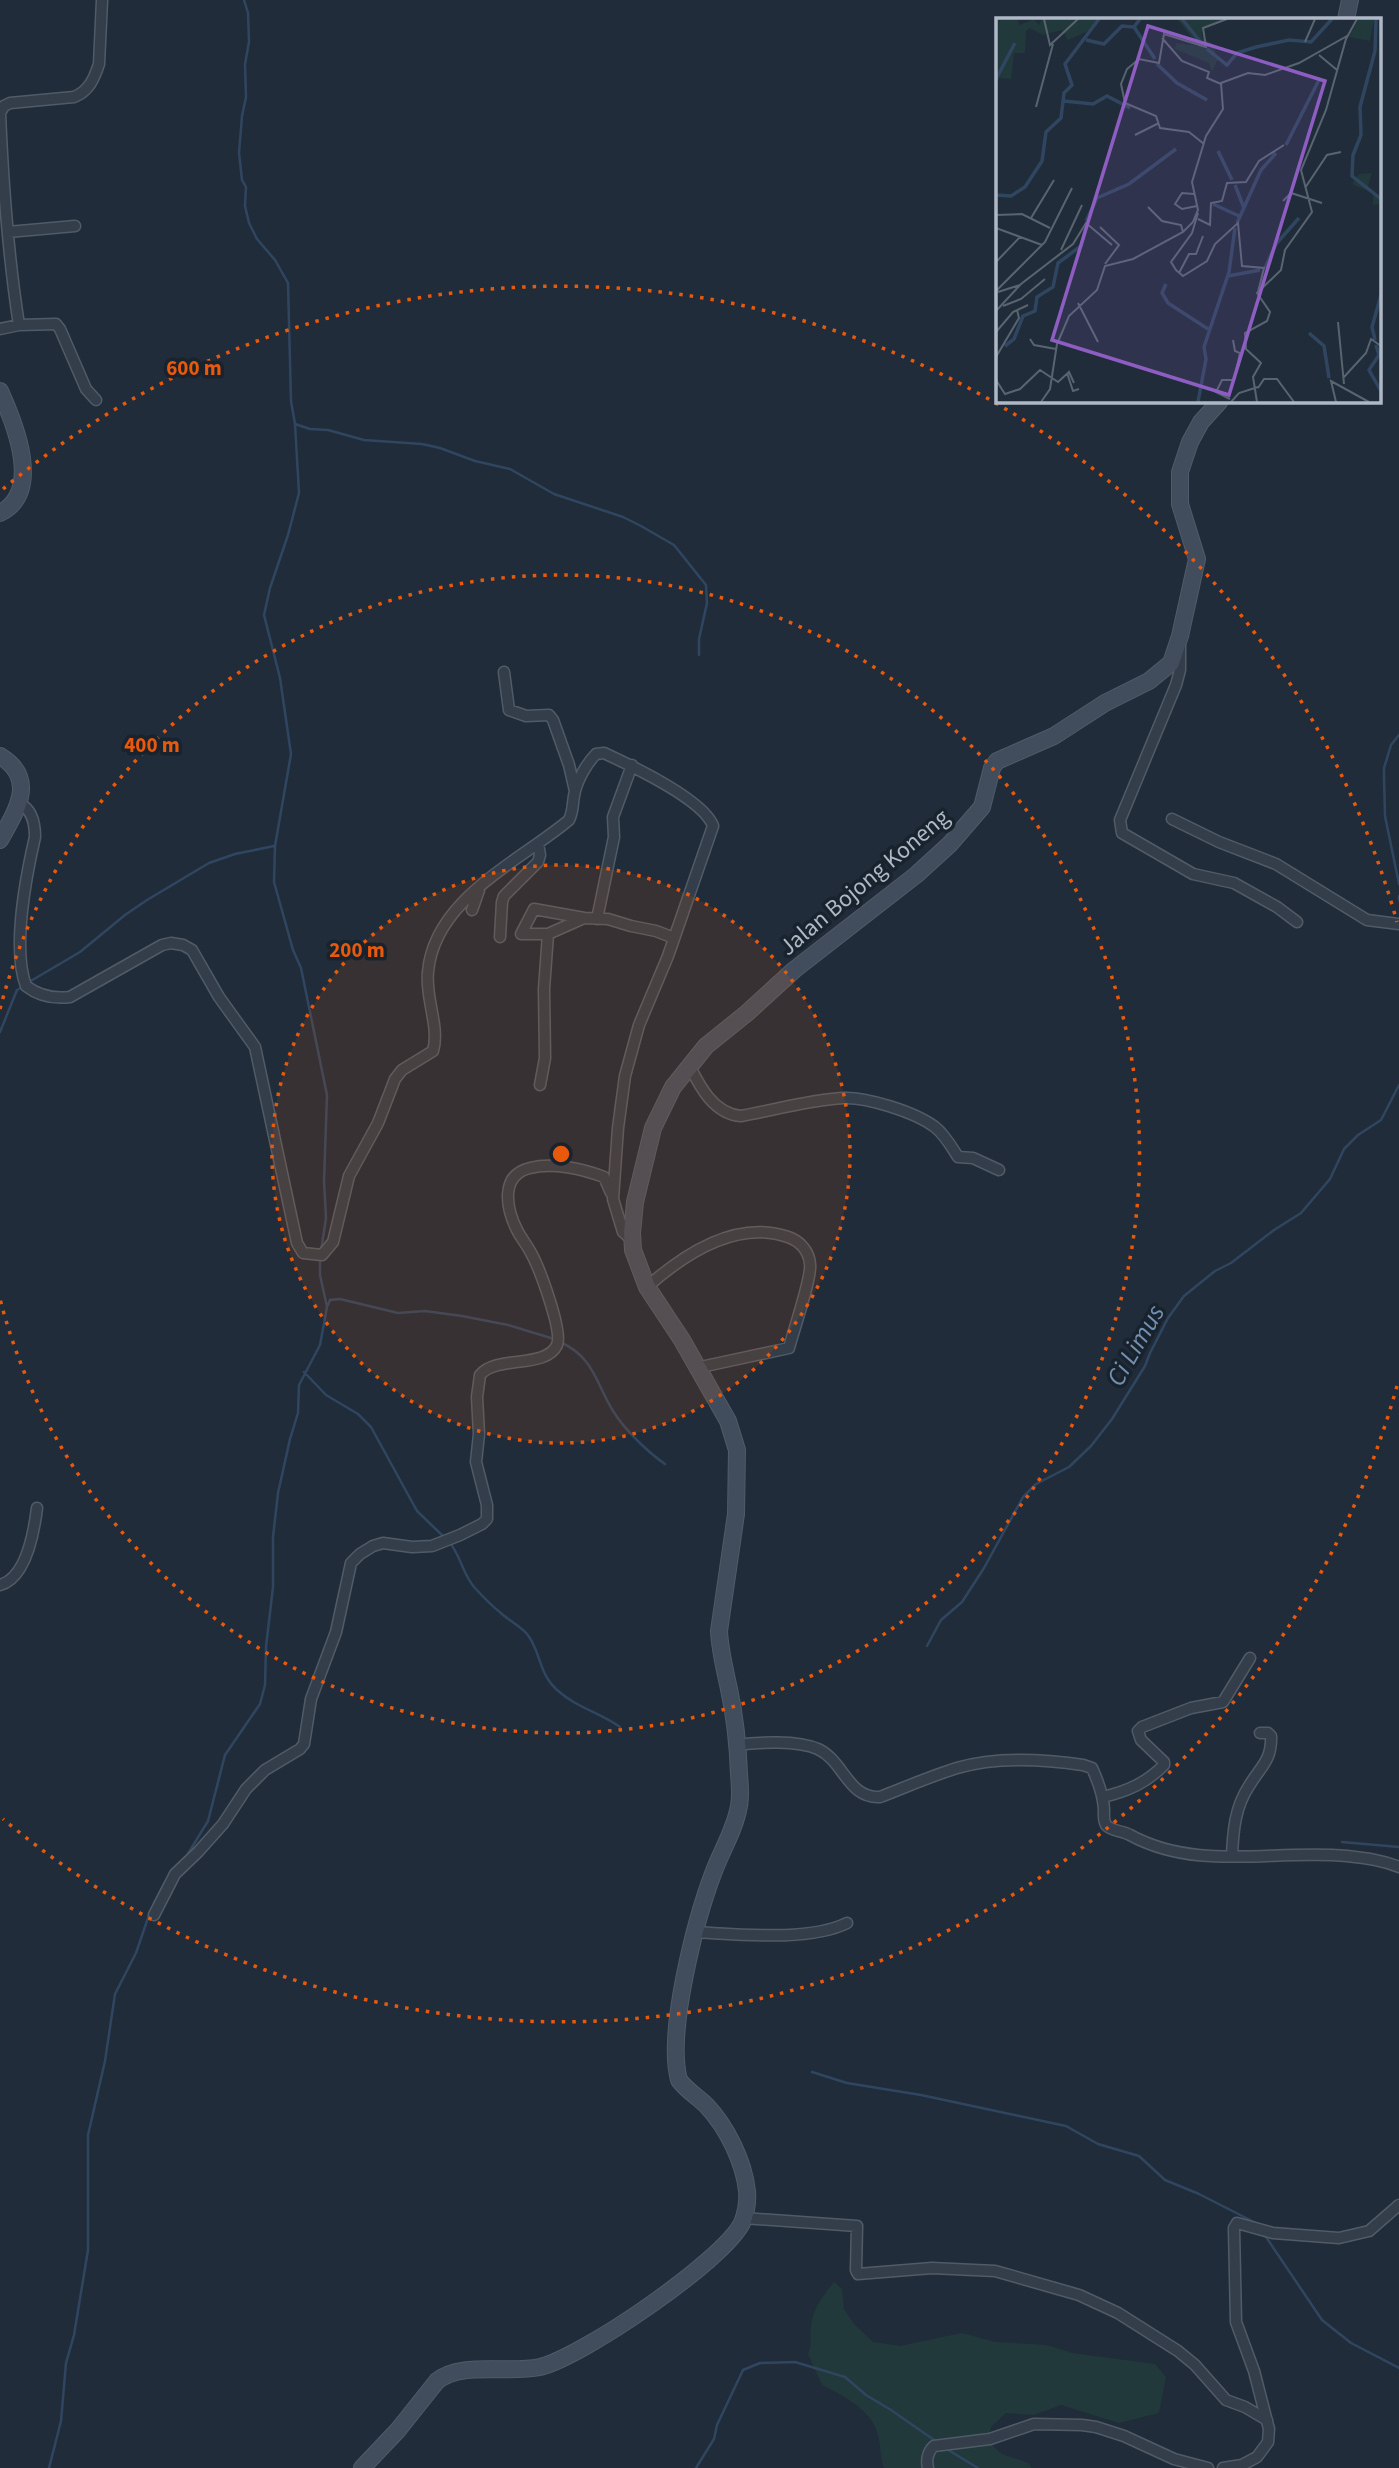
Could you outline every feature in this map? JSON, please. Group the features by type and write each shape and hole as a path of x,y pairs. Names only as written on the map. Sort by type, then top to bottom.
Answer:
{"street":[{"path":"19,325 3,193 0,113 4,106 10,103 74,97 84,93 96,75 99,64 103,0"},
{"path":"1346,18 1350,0"},
{"path":"8,232 75,226"},
{"path":"0,329 19,325 56,324 86,389 96,400"},
{"path":"0,391 16,434 23,474 19,497 9,509 0,513"},
{"name":"Jalan Bojong Koneng","path":"647,1287 632,1240 637,1189 653,1128 663,1103 689,1065 706,1046 794,970 916,875 950,844 982,807 992,768 997,761 1054,736 1105,703 1156,676 1171,663 1180,636 1197,559 1180,504 1180,472 1190,442 1201,422 1219,402"},
{"path":"1180,636 1180,670 1176,685 1120,820 1122,833 1193,874 1234,883 1277,907 1297,922"},
{"path":"20,804 30,812 35,837 23,898 20,959 26,986 58,999 70,997 162,945 183,945 192,950 219,997 255,1047 297,1242 301,1251 319,1255 327,1252 333,1242 349,1176 378,1123 395,1079 402,1070 433,1051 435,1035 427,975 439,935 456,910 481,884 569,820 574,808 575,791 569,765 553,720 549,715 526,716 509,710 504,672"},
{"path":"575,791 596,754 604,753 657,778 701,810 713,826 674,938 639,1025 625,1076 613,1199"},
{"path":"0,756 9,762 18,775 21,790 20,804 0,840"},
{"path":"597,919 614,837 613,817 632,765"},
{"path":"1172,819 1219,842 1276,864 1367,920 1399,924"},
{"path":"500,937 504,895 538,862 538,844"},
{"path":"472,910 481,884"},
{"path":"584,918 548,934 521,934 534,909 623,922 674,938"},
{"path":"540,1084 545,1058 544,989 548,934"},
{"path":"689,1065 697,1082 718,1108 732,1115 741,1116 845,1098 868,1101 916,1117 935,1127 958,1157 973,1158 999,1170"},
{"path":"154,1915 175,1874 223,1824 246,1789 264,1770 304,1744 310,1699 336,1632 351,1563 373,1546 432,1546 460,1535 487,1519 487,1505 475,1462 479,1434 477,1397 480,1375 490,1367 540,1358 556,1348 559,1340 533,1257 513,1222 507,1200 511,1181 520,1172 534,1167 569,1169 604,1177 623,1232 632,1240"},
{"path":"362,2468 383,2448 446,2373 468,2369 525,2369 542,2366 573,2353 649,2305 690,2275 732,2237 747,2205 747,2190 739,2161 710,2110 682,2085 678,2075 677,2039 685,1975 694,1932 740,1805 737,1745 719,1631 736,1514 737,1450 727,1421 696,1368 682,1340 647,1287 680,1259 723,1239 753,1232 777,1233 796,1240 807,1253 811,1267 789,1348 696,1368"},
{"path":"0,1585 14,1578 27,1554 35,1529 37,1508"},
{"path":"1103,1797 1127,1792 1148,1780 1164,1765 1141,1740 1138,1731 1142,1727 1197,1706 1223,1702 1250,1658"},
{"path":"1232,1856 1233,1826 1243,1798 1263,1768 1270,1750 1271,1736 1268,1733 1260,1733"},
{"path":"737,1745 769,1743 820,1750 862,1795 870,1798 880,1797 959,1767 1028,1760 1062,1762 1090,1768 1103,1797 1106,1825 1145,1844 1185,1855 1332,1855 1372,1859 1399,1867"},
{"path":"694,1932 816,1932 847,1923"},
{"path":"1223,2468 1242,2465 1257,2457 1268,2442 1269,2428 1254,2371 1236,2322 1234,2228 1237,2223 1273,2233 1347,2237 1369,2231 1399,2205"},
{"path":"743,2218 858,2226 858,2274 932,2268 996,2271 1079,2295 1118,2313 1178,2351 1195,2365 1226,2400 1267,2420"},
{"path":"928,2460 937,2445 990,2439 1034,2424 1082,2425 1124,2436 1174,2459 1208,2468"}],"green space":[{"path":"834,2282 842,2289 844,2309 854,2324 873,2342 900,2346 962,2333 995,2342 1047,2345 1072,2353 1155,2364 1166,2377 1159,2413 1119,2423 1061,2405 1034,2415 1006,2413 991,2427 988,2441 1002,2454 1028,2463 1032,2468 884,2468 878,2435 870,2418 856,2405 822,2385 808,2354 816,2308"}],"waterway":[{"path":"244,0 248,13 249,42 239,153 242,180 246,187 245,206 257,239 275,260 288,283 291,401 299,493 264,615 280,678 291,754 275,846 274,882 293,950 301,968 327,1095 324,1181 326,1218 321,1251"},
{"path":"295,424 364,440 440,448 475,461 510,469 554,494 623,517 641,526 674,545 706,585 707,603 699,639 699,655"},
{"name":"Ci Limus","path":"1399,735 1391,745 1384,768 1385,816 1399,884"},
{"path":"29,982 80,952 147,900 209,863 235,854 274,846"},
{"path":"0,1032 17,990 24,986"},
{"name":"Ci Limus","path":"927,1646 941,1620 962,1602 984,1568 1023,1497 1036,1484 1069,1467 1091,1446 1112,1419 1145,1366 1168,1318 1184,1296 1215,1271 1231,1263 1301,1213 1330,1179 1344,1149 1358,1135 1381,1120 1399,1085"},
{"path":"186,1857 208,1821 225,1755 260,1704 265,1685 278,1493 298,1413 299,1385 320,1345 327,1307 320,1275 320,1258"},
{"path":"328,1305 330,1300 340,1299 398,1313 425,1311 462,1316 508,1325 554,1339"},
{"path":"560,1342 588,1364 620,1421 665,1464"},
{"path":"304,1372 326,1395 358,1414 371,1427 417,1511 444,1537"},
{"path":"449,1542 475,1588 527,1634 546,1676 557,1690 620,1727"},
{"path":"1342,1842 1399,1847"},
{"path":"154,1903 164,1884"},
{"path":"49,2468 61,2421 66,2363 74,2335 88,2250 88,2135 105,2061 115,1994 136,1953 149,1915"},
{"path":"812,2072 847,2083 921,2095 1066,2126 1098,2144 1139,2156 1165,2180 1256,2223"},
{"path":"1264,2234 1322,2320 1351,2343 1399,2368"},
{"path":"696,2468 714,2439 717,2425 743,2370 760,2363 795,2362 845,2377 866,2395 937,2442"},
{"path":"945,2448 978,2468"}]}
